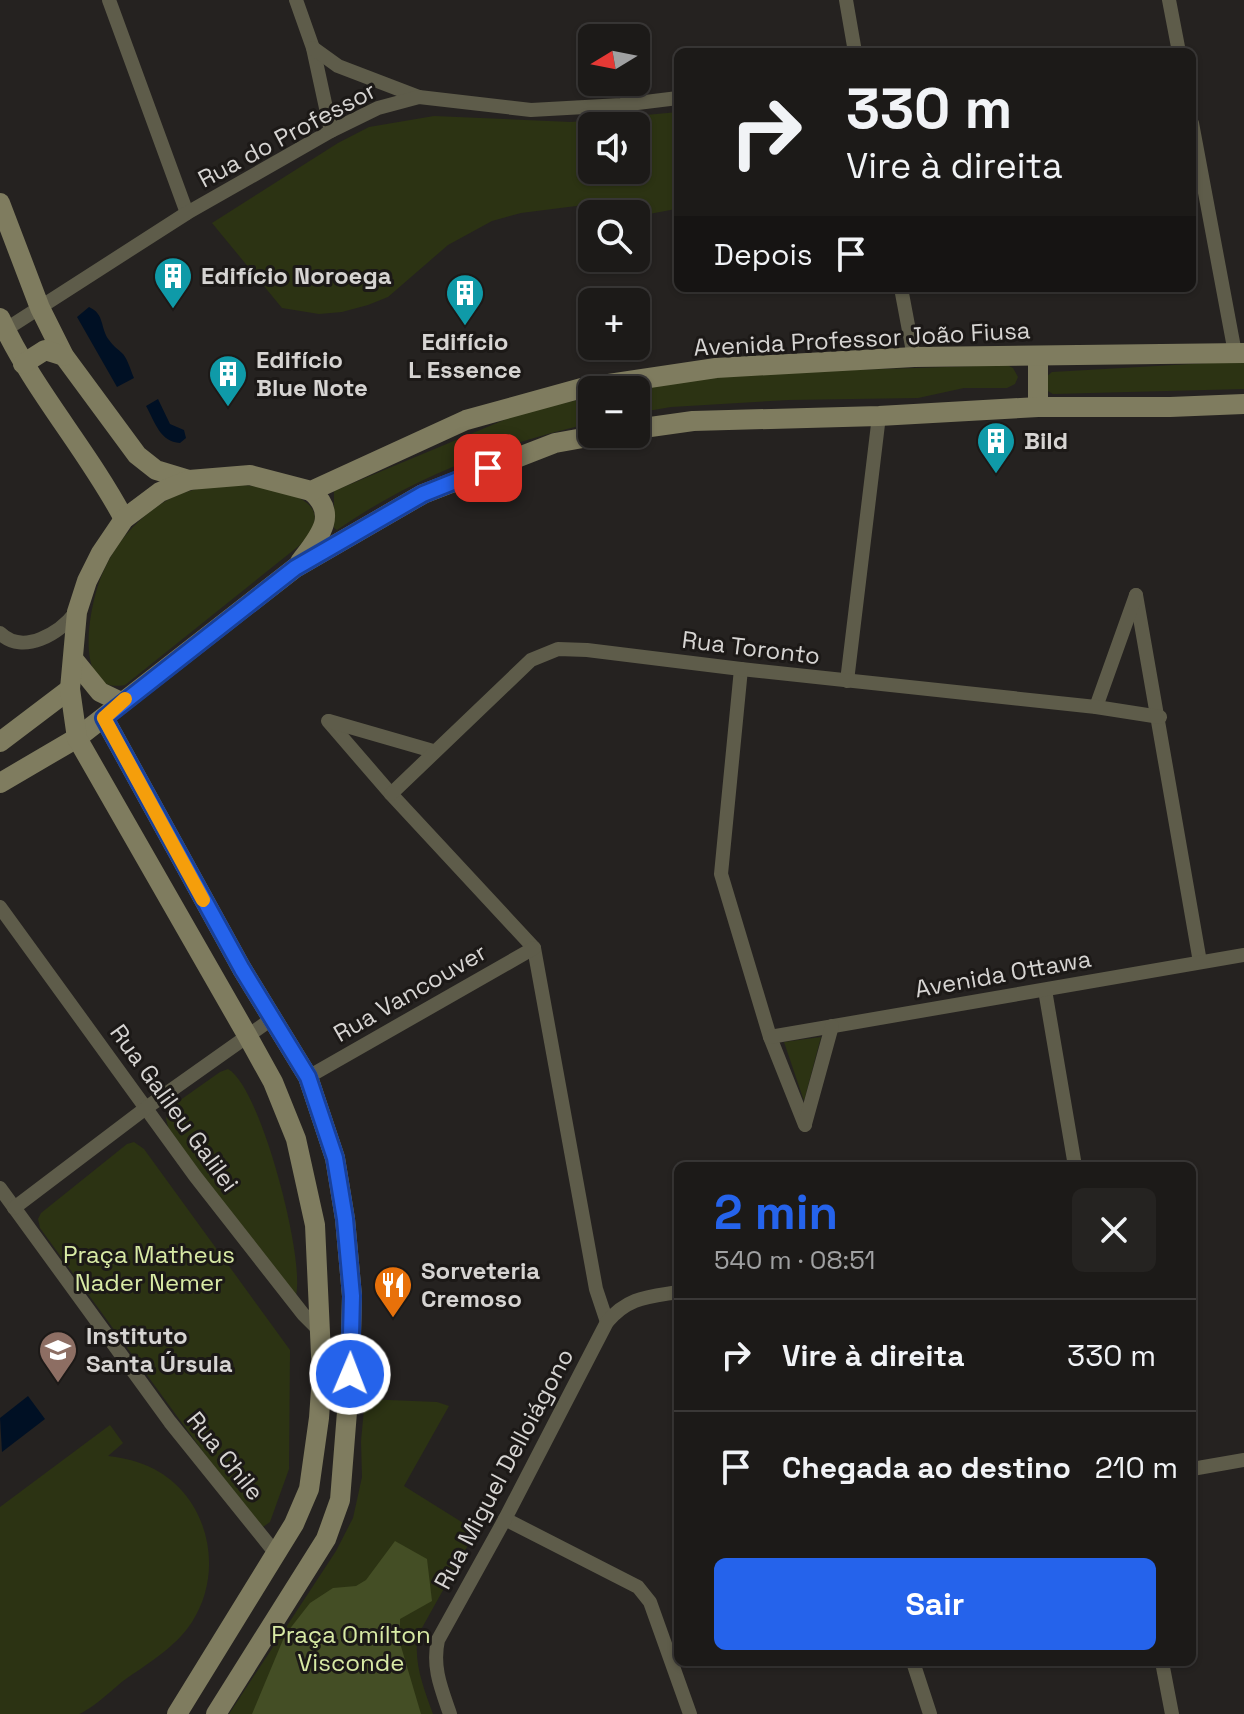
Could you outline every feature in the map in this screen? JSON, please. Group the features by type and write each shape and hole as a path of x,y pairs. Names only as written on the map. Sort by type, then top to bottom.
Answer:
{"main road":[{"path":"0,203 40,308 64,356 137,455 156,470 189,480"},
{"path":"2,327 124,519"},
{"path":"23,364 45,350 64,356"},
{"name":"Avenida Professor João Fiusa","path":"311,491 466,420 582,388 716,368 914,357 1240,353"},
{"path":"1038,356 1038,407"},
{"path":"650,427 693,421 879,416 1038,407 1244,404"},
{"path":"0,783 77,738 295,568 423,494 555,443 578,439"},
{"path":"178,1714 239,1611 277,1555 309,1489 321,1390 315,1225 296,1139 273,1082 77,738 70,689 77,612 87,581 101,553 124,519 160,492 189,480 250,475 311,491 323,501 326,512 322,531 295,568"},
{"path":"74,660 100,692 121,702"},
{"path":"0,742 70,689"},
{"path":"104,718 242,969 308,1077 335,1158 345,1219 352,1296 340,1500 326,1539 216,1714"},
{"path":"315,1225 345,1219"}],"street":[{"path":"109,0 187,213"},
{"path":"296,0 313,48 331,131"},
{"path":"846,0 854,48"},
{"path":"1169,0 1178,48"},
{"path":"313,48 338,66 419,97"},
{"path":"321,86 328,72 338,66"},
{"path":"374,80 378,108"},
{"name":"Rua do Professor","path":"2,327 40,308 187,213 331,131 378,108 419,97 531,110 674,98"},
{"path":"1196,142 1240,353"},
{"path":"902,292 914,357"},
{"path":"847,681 879,416"},
{"path":"1096,707 1136,595 1160,717 1200,962"},
{"path":"0,633 19,643 39,640 68,623 77,612"},
{"name":"Rua Toronto","path":"391,794 531,660 558,649 1096,707 1160,717"},
{"path":"741,669 721,874 770,1037 805,1125 832,1026"},
{"path":"433,751 328,721 391,794 534,948 596,1289 607,1322"},
{"name":"Rua Galileu Galilei","path":"0,907 236,1230 319,1330"},
{"name":"Rua Vancouver","path":"308,1077 534,948"},
{"name":"Avenida Ottawa","path":"770,1037 1244,955"},
{"path":"1045,990 1074,1162"},
{"path":"14,1208 146,1108 273,1018"},
{"name":"Rua Chile","path":"0,1188 170,1422 277,1555"},
{"name":"Rua Miguel Delloiágono","path":"450,1714 434,1657 438,1640 607,1322 618,1309 633,1300 674,1293"},
{"path":"1196,1468 1244,1460"},
{"path":"505,1519 638,1587 650,1602 690,1714"},
{"path":"914,1666 928,1713"},
{"path":"1163,1666 1172,1714"}],"green space":[{"path":"674,112 674,209 650,214 650,200 578,200 578,206 521,213 492,221 448,245 388,297 368,305 319,314 282,308 212,223 338,143 369,127 434,116 578,121 578,184 650,184 650,115"},
{"path":"1244,361 1244,389 1053,394 1046,390 1046,377 1052,372"},
{"path":"1007,365 1018,377 1015,384 1007,388 964,388 918,398 789,400 650,411 650,388 727,374"},
{"path":"578,400 578,426 459,464 396,494 337,530 334,528 334,491 523,412"},
{"path":"229,484 261,487 296,496 308,504 314,514 312,528 300,545 125,685 107,684 96,675 90,660 90,621 99,583 115,549 145,515 164,502 188,491"},
{"path":"821,1037 804,1101 784,1042"},
{"path":"228,1069 241,1082 254,1107 278,1175 294,1247 296,1295 290,1295 169,1130 166,1119 169,1108"},
{"name":"Praça Matheus Nader Nemer","path":"134,1142 144,1149 290,1350 289,1469 270,1522 263,1527 254,1522 40,1228 38,1219 41,1213 127,1144"},
{"name":"Praça Omílton Visconde","path":"365,1399 437,1402 449,1406 404,1486 476,1531 418,1635 418,1665 433,1714 229,1714 336,1551 353,1518 362,1477"},
{"name":"Instituto Santa Úrsula","path":"110,1425 123,1443 108,1456 131,1460 154,1469 173,1482 188,1498 199,1517 209,1559 208,1581 202,1602 192,1622 169,1647 84,1712 0,1714 0,1507"},
{"path":"395,1541 427,1559 432,1601 400,1619 400,1643 421,1714 252,1714 285,1635 310,1603 333,1588 356,1586 366,1580"}],"water":[{"path":"89,307 98,313 106,335 125,356 134,378 117,387 77,317"},
{"path":"158,399 170,424 184,430 186,438 180,443 163,435 146,406"},
{"path":"28,1396 45,1419 2,1452 0,1418"}],"slow traffic":[{"path":"125,699 104,718 203,900"}],"place":[{"name":"Edifício Noroega","path":"173,310"},
{"name":"Edifício L Essence","path":"465,327"},
{"name":"Edifício Blue Note","path":"228,408"},
{"name":"Bild","path":"996,475"},
{"name":"Sorveteria Cremoso","path":"393,1319"},
{"name":"Instituto Santa Úrsula","path":"58,1384"}],"route":[{"path":"350,1374 352,1296 345,1219 335,1158 308,1077 242,969 104,718 295,568 423,494 488,468"}]}
